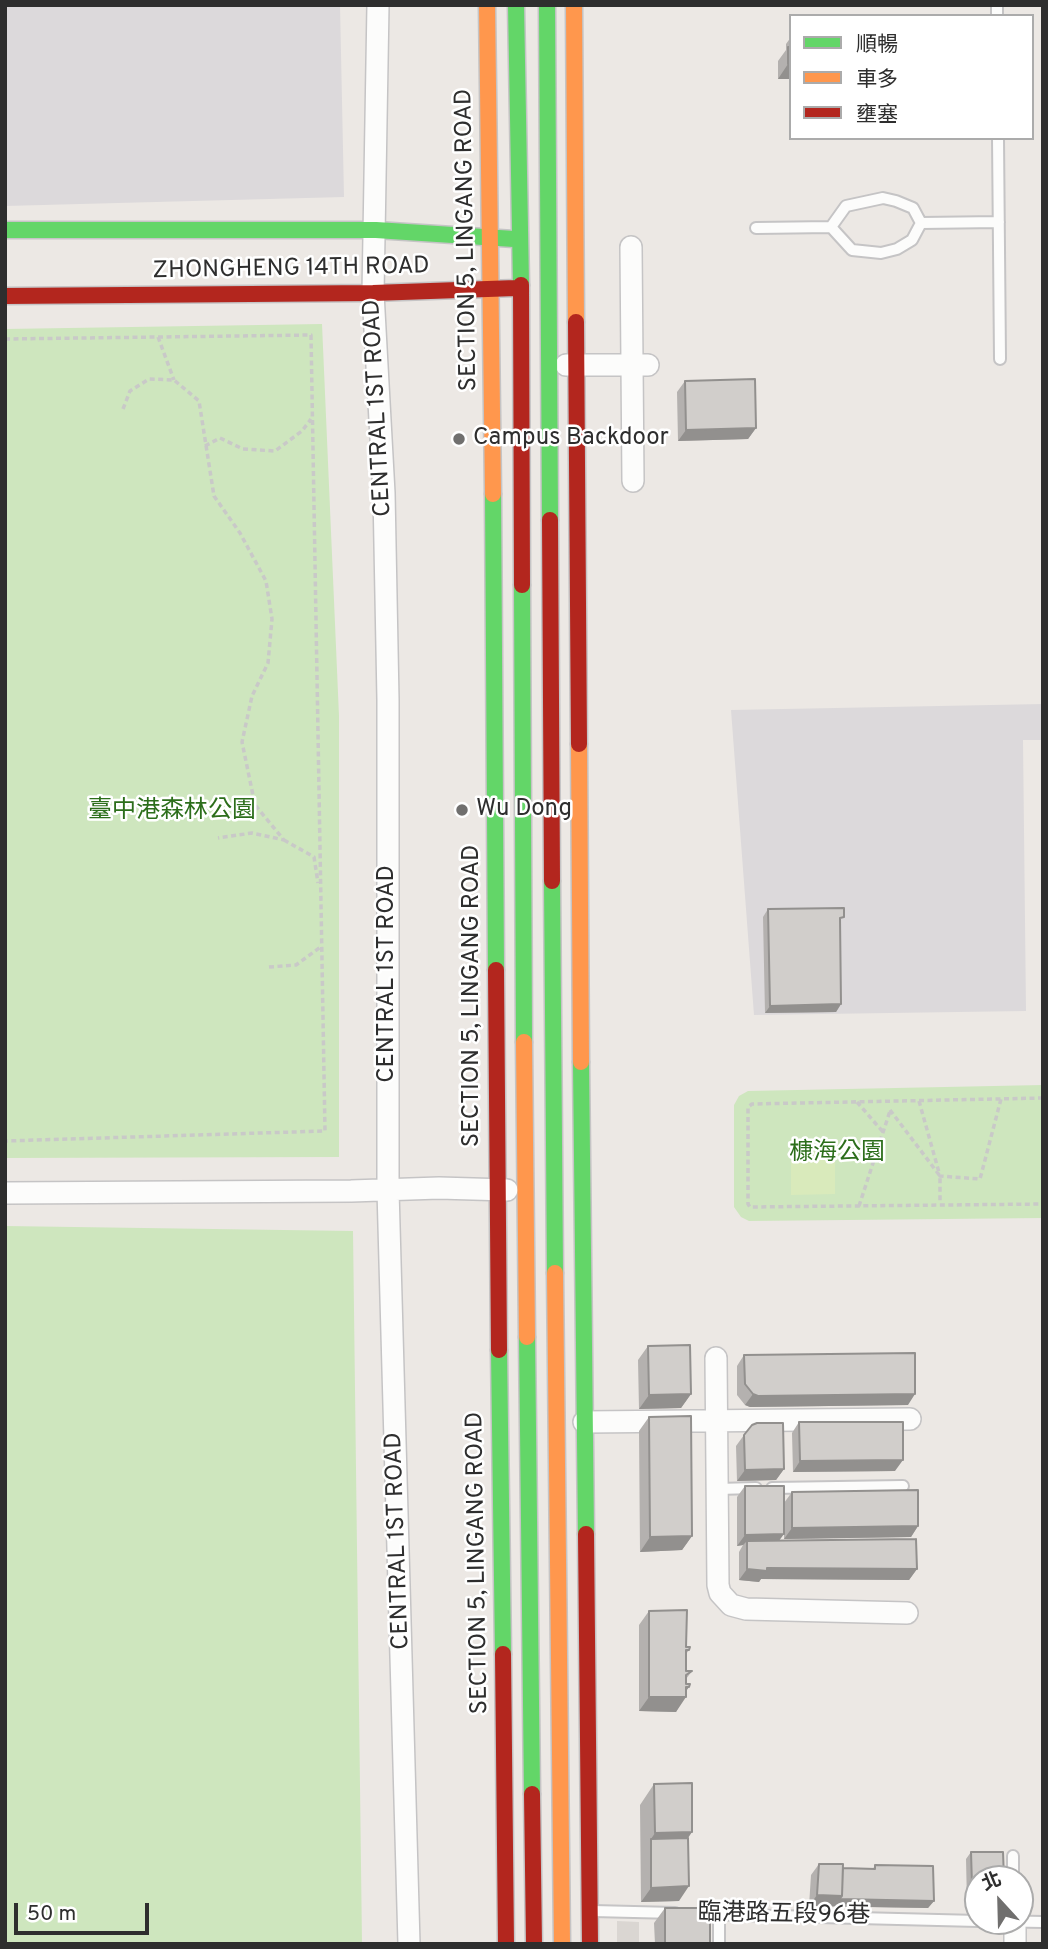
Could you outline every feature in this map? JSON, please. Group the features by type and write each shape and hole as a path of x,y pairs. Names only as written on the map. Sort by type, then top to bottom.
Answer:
{"main road":[{"name":"SECTION 5, LINGANG ROAD","path":"487,5 492,239 497,1190 506,1944"},
{"name":"SECTION 5, LINGANG ROAD","path":"516,5 521,288 525,1190 534,1944"},
{"path":"547,5 554,1189 562,1944"},
{"path":"574,5 590,1944"},
{"name":"ZHONGHENG 14TH ROAD","path":"5,230 376,230 492,239 577,240"},
{"name":"ZHONGHENG 14TH ROAD","path":"5,296 373,293 578,288"}],"street":[{"name":"CENTRAL 1ST ROAD","path":"378,5 373,293 384,493 388,700 388,1189 409,1944"},
{"path":"631,247 640,365 633,481"},
{"path":"493,366 640,365"},
{"path":"5,1193 582,1189"},
{"path":"716,1358 720,1593 731,1605 754,1609 907,1613"},
{"path":"584,1422 910,1419"}],"lane":[{"path":"998,140 1000,359"},
{"path":"831,227 846,206 883,198 913,208 921,223"},
{"path":"921,223 999,222"},
{"path":"756,228 831,227 852,250 881,253 897,249 912,240 921,223"},
{"path":"717,1489 903,1486"},
{"path":"1013,1856 1013,1865"},
{"name":"臨港路五段96巷","path":"506,1909 964,1921"},
{"path":"719,1914 719,1944"}],"path":[{"path":"5,339 311,335 325,1130 5,1141"},
{"path":"158,337 173,380 199,401 214,496 240,533 266,581 272,619 268,663 252,696 243,742 255,805 284,839 314,857 321,896"},
{"path":"123,409 130,391 149,379 173,380"},
{"path":"205,446 220,438 243,449 275,451 302,430 312,418"},
{"path":"218,838 252,833 284,839"},
{"path":"268,967 296,965 322,946"},
{"path":"1043,1098 749,1105 748,1204 750,1207 1043,1204"},
{"path":"859,1206 890,1110 940,1176 980,1179 1000,1099"},
{"path":"919,1101 940,1176 940,1204"},
{"path":"857,1102 883,1132"}],"shaded area":[{"path":"5,5 340,5 344,197 5,206"},
{"path":"1043,704 1043,740 1023,740 1026,1011 754,1015 731,710"},
{"path":"617,1921 639,1922 639,1944 617,1944"}],"green space":[{"name":"臺中港森林公園","path":"322,324 339,716 339,1157 5,1158 5,329"},
{"name":"槺海公園","path":"1043,1085 1043,1218 749,1221 741,1217 734,1207 734,1105 739,1096 748,1091"},
{"path":"835,1151 835,1194 791,1195 791,1152"},
{"path":"5,1226 353,1231 362,1944 5,1944"}],"building":[{"path":"755,379 756,428 686,430 685,381"},
{"path":"844,908 844,917 840,918 841,1004 770,1006 768,909"},
{"path":"690,1345 691,1394 649,1395 648,1346"},
{"path":"915,1353 915,1394 758,1396 745,1384 744,1355"},
{"path":"691,1416 692,1536 650,1537 649,1417"},
{"path":"799,1422 903,1422 903,1460 800,1461"},
{"path":"757,1423 783,1423 784,1469 745,1470 744,1435"},
{"path":"745,1486 784,1486 784,1534 745,1535"},
{"path":"918,1490 918,1526 792,1528 792,1492"},
{"path":"916,1539 917,1569 747,1569 747,1541"},
{"path":"687,1610 686,1647 690,1647 686,1650 686,1671 692,1671 686,1675 686,1684 690,1684 686,1687 686,1697 649,1697 649,1611"},
{"path":"692,1783 692,1832 655,1833 654,1784"},
{"path":"688,1838 689,1886 651,1888 651,1839"},
{"path":"971,1852 1003,1852 1003,1865 971,1865"},
{"path":"819,1864 843,1864 842,1896 817,1895"},
{"path":"875,1865 933,1866 934,1901 839,1899 842,1896 843,1868 875,1869"},
{"path":"665,1908 710,1908 710,1944 665,1944"}],"traffic: fast":[{"path":"516,5 521,285"},
{"path":"547,5 550,520"},
{"path":"5,230 376,230 514,239"},
{"path":"493,494 496,970"},
{"path":"522,585 524,1042"},
{"path":"552,881 555,1273"},
{"path":"581,1062 586,1534"},
{"path":"527,1337 532,1794"},
{"path":"499,1350 503,1654"}],"traffic: slow":[{"path":"487,5 493,494"},
{"path":"574,5 576,322"},
{"path":"579,744 581,1062"},
{"path":"524,1042 527,1337"},
{"path":"555,1273 562,1944"}],"traffic: jam":[{"path":"521,285 522,585"},
{"path":"5,296 373,293 516,288"},
{"path":"576,322 579,744"},
{"path":"550,520 552,881"},
{"path":"496,970 499,1350"},
{"path":"586,1534 590,1944"},
{"path":"503,1654 506,1944"},
{"path":"532,1794 534,1944"}],"place":[{"name":"Campus Backdoor","path":"459,439"},
{"name":"Wu Dong","path":"462,810"}]}
